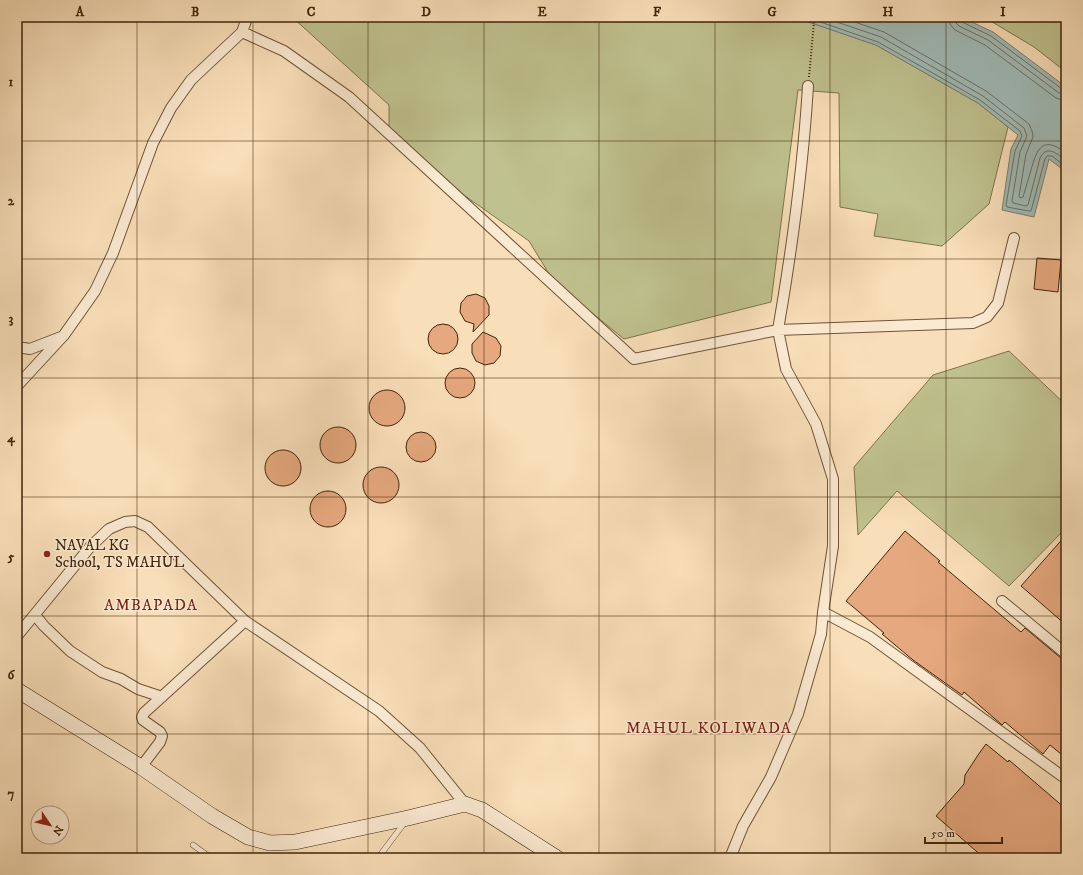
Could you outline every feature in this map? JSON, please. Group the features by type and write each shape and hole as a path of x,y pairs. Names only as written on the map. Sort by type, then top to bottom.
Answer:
{"street":[{"path":"17,386 64,335 95,291 113,253 153,143 171,108 191,80 242,32 248,18 247,17"},
{"path":"242,32 284,51 349,97 634,359 778,330 973,323 987,316 998,303 1014,238"},
{"path":"730,858 743,826 771,777 798,714 821,634 833,546 834,479 816,424 786,369 778,330 789,266 806,126 808,86"},
{"path":"17,347 30,349 64,335"},
{"path":"17,636 90,547 109,529 125,522 135,521 148,527 246,621 379,711 420,748 465,804 482,810 557,858"},
{"path":"1002,601 1066,654"},
{"path":"823,612 870,638 1066,779"},
{"path":"35,615 44,626 70,651 102,672 121,679 138,689 162,697"},
{"path":"140,767 160,742 162,736 160,732 143,720 142,717 144,713 246,621"},
{"path":"17,690 140,767 212,816 248,837 270,842 295,842 408,818 465,804"}],"lane":[{"path":"378,858 408,818"},
{"path":"193,845 212,858"}],"path":[{"path":"808,86 814,22"}],"green space":[{"path":"292,17 794,17 876,45 978,103 1008,127 989,204 942,246 874,236 878,214 840,207 839,93 798,90 771,302 624,339 554,282 529,241 451,186 389,128 389,105"},
{"path":"984,17 1066,17 1066,72 1034,47"},
{"path":"1009,351 1066,405 1066,528 1009,586 897,491 858,535 854,467 933,375"}],"water":[{"path":"794,17 961,17 993,32 1066,87 1066,172 1049,159 1034,217 1002,210 1011,149 1018,135 978,103 876,45"}],"building":[{"path":"1037,258 1061,260 1058,292 1034,289"},
{"path":"476,294 485,298 489,306 489,315 473,332 474,324 465,321 460,312 461,303 467,296"},
{"path":"443,324 449,325 457,333 457,345 449,353 443,354 437,353 429,345 428,339 429,333 437,325"},
{"path":"483,332 496,338 501,346 500,356 494,363 485,365 476,361 472,353 472,344"},
{"path":"460,368 466,369 474,377 474,389 466,397 460,398 454,397 446,389 445,383 446,377 454,369"},
{"path":"391,390 400,395 404,401 404,415 400,421 391,426 383,426 374,421 370,415 369,404 374,395 380,391"},
{"path":"342,427 351,432 355,438 355,452 351,458 342,463 334,463 325,458 321,452 320,441 325,432 331,428"},
{"path":"421,432 427,433 435,441 435,453 427,461 421,462 415,461 407,453 406,447 407,441 415,433"},
{"path":"287,450 296,455 300,461 300,475 296,481 287,486 279,486 270,481 266,475 265,464 270,455 276,451"},
{"path":"385,467 394,472 398,478 398,492 394,498 385,503 377,503 368,498 364,492 363,481 368,472 374,468"},
{"path":"332,491 341,496 345,502 345,516 341,522 332,527 324,527 315,522 311,516 310,505 315,496 321,492"},
{"path":"905,531 940,561 938,562 1021,632 1025,628 1066,661 1066,758 1050,745 1043,754 1005,722 1002,725 964,692 962,695 913,660 846,601"},
{"path":"1066,535 1066,597 1063,601 1066,604 1066,625 1021,586"},
{"path":"986,744 1008,762 1009,760 1066,809 1066,858 984,858 936,816 964,784 965,775"}],"place":[{"name":"NAVAL KG School, TS MAHUL","path":"47,554"}],"district":[{"name":"AMBAPADA","path":"151,605"},
{"name":"MAHUL KOLIWADA","path":"709,728"}]}
